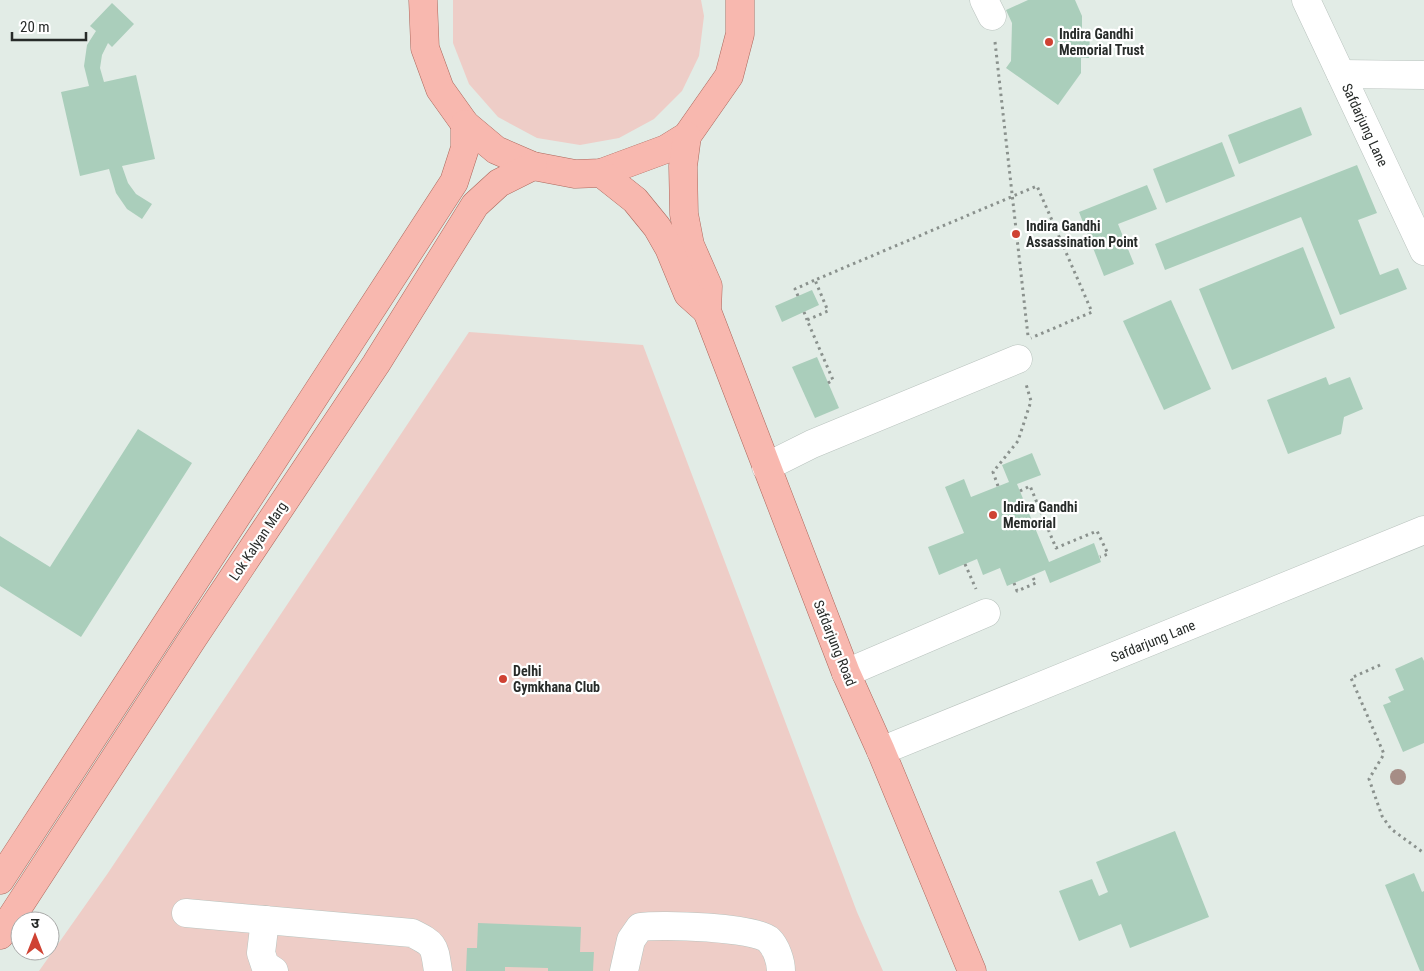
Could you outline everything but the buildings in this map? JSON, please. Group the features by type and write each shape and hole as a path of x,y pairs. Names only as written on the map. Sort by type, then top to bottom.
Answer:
{"main road":[{"path":"423,0 425,48 440,88 465,124 496,150 533,166 575,174 601,173 666,149 687,136 729,76 740,34 740,0"},
{"path":"0,880 454,182 465,148 465,124"},
{"name":"Safdarjung Road","path":"687,136 683,166 684,214 690,246 708,286 707,312 846,673 881,751 972,971"},
{"name":"Lok Kalyan Marg","path":"0,934 376,364 476,205 499,183 533,166"},
{"name":"Safdarjung Road","path":"601,173 635,200 657,227 669,248 688,294 707,312"},
{"path":"315,397 342,416"},
{"path":"128,684 153,700"}],"street":[{"name":"Safdarjung Lane","path":"1306,0 1424,251"},
{"path":"1341,74 1424,75"},
{"path":"766,467 812,444 1023,349"},
{"name":"Safdarjung Lane","path":"881,751 1424,530"},
{"path":"846,673 986,613"},
{"path":"186,913 412,934 428,941 435,948 438,971"},
{"path":"265,920 261,953 265,966 274,971"},
{"path":"624,971 631,940 640,927 654,925 734,930 755,934 768,939 781,963 781,971"}],"path":[{"path":"988,8 1011,197 1023,349 1031,401 1018,441 993,472 998,486"},
{"path":"798,296 795,288 1037,186 1092,312 1023,349"},
{"path":"807,320 828,311 815,280"},
{"path":"804,312 834,380 828,383"},
{"path":"1020,490 1030,486 1056,548 1098,531 1108,554 1100,557"},
{"path":"1014,583 1017,591 1036,583 1032,576"},
{"path":"1380,665 1351,678 1384,754 1369,779 1382,816 1391,829 1424,853"}],"shaded area":[{"path":"453,0 701,0 704,16 699,56 682,91 654,119 619,138 580,145 537,138 498,117 469,84 453,43"},
{"name":"Delhi Gymkhana Club","path":"469,332 643,345 857,912 883,971 39,971 46,961 60,961 60,941 108,873"}],"place":[{"name":"Indira Gandhi Memorial Trust","path":"1049,42"},
{"name":"Indira Gandhi Assassination Point","path":"1016,234"},
{"name":"Indira Gandhi Memorial","path":"993,515"},
{"name":"Delhi Gymkhana Club","path":"503,679"}]}
